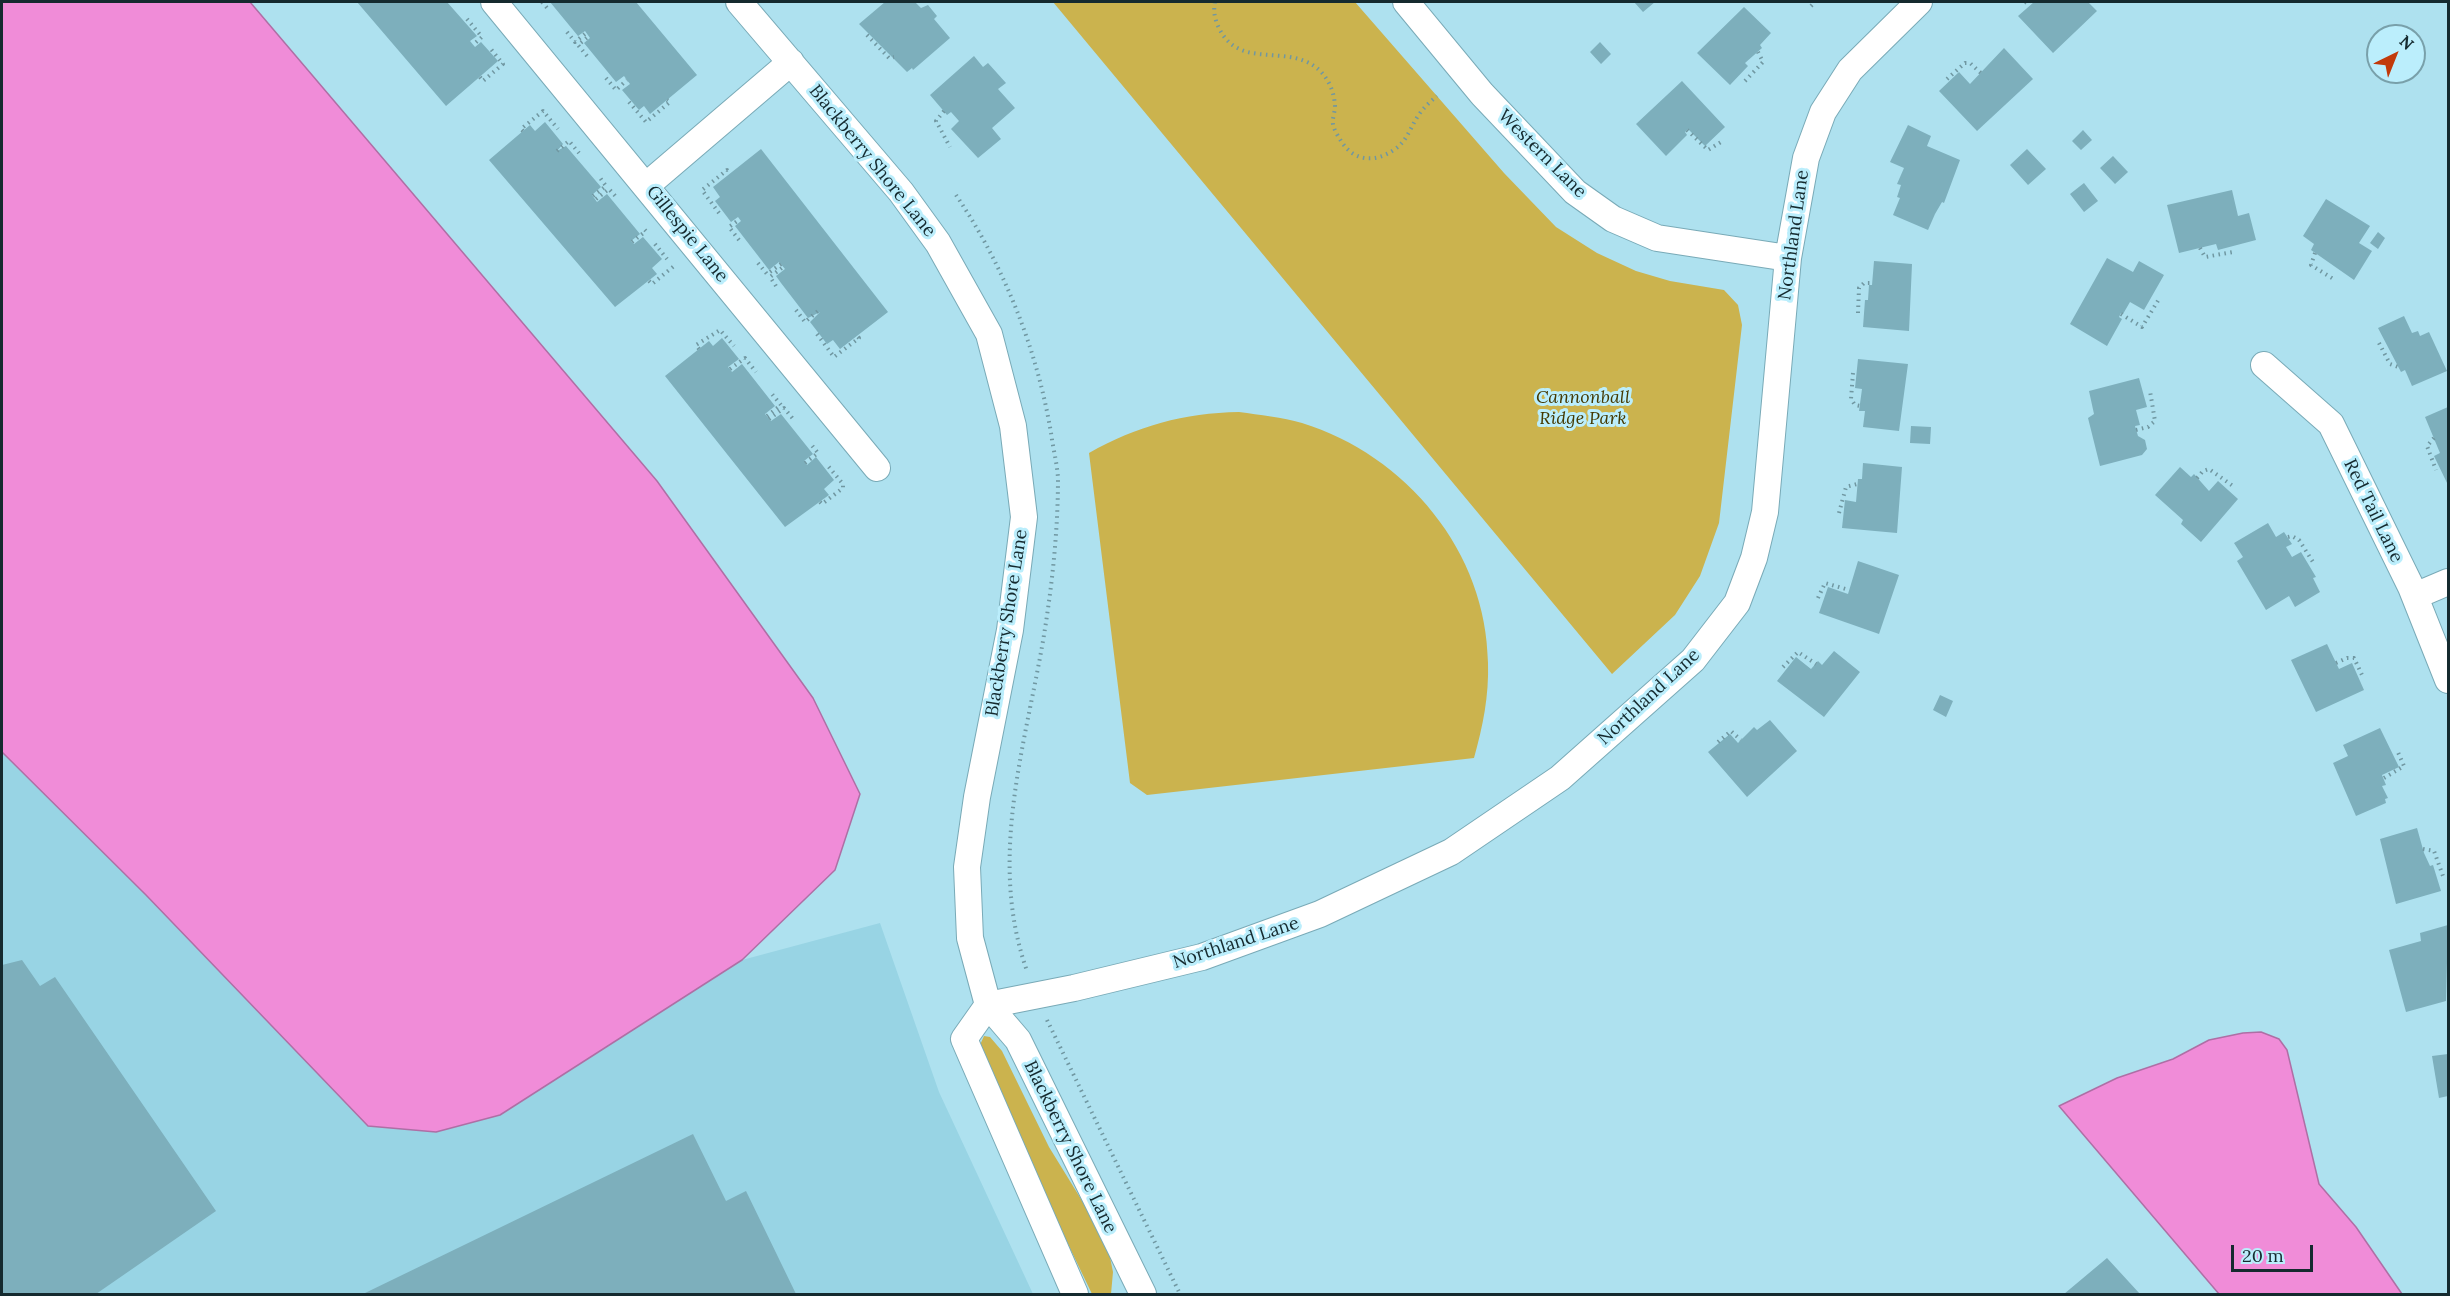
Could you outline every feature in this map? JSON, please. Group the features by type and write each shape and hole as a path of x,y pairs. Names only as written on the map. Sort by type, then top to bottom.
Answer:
{"street":[{"name":"Gillespie Lane","path":"494,2 647,185 877,468"},
{"name":"Blackberry Shore Lane","path":"739,2 874,158 938,243 990,334 1013,426 1024,517 1010,630 977,798 967,867 970,938 988,1005 1018,1041 1143,1294"},
{"name":"Western Lane","path":"1406,2 1482,94 1528,143 1575,192 1613,219 1657,238 1788,258"},
{"name":"Northland Lane","path":"988,1005 1202,957 1320,914 1451,852 1560,778 1693,660 1737,603 1754,558 1765,512 1788,258 1806,158 1823,112 1850,69 1919,2"},
{"path":"647,185 790,62"},
{"name":"Red Tail Lane","path":"2264,365 2331,424 2415,596 2448,680"},
{"path":"2415,596 2448,582"},
{"path":"988,1005 964,1040 1075,1294"}],"path":[{"path":"542,2 548,9"},
{"path":"1215,2 1216,23 1223,37 1235,48 1260,56 1299,58 1321,71 1332,91 1333,124 1337,134 1346,149 1357,157 1376,160 1398,147 1405,140 1420,113 1437,96"},
{"path":"1810,6 1815,2"},
{"path":"468,19 482,37 473,45"},
{"path":"567,32 575,42 587,34 578,45 587,56"},
{"path":"867,35 889,58 894,57"},
{"path":"480,77 483,81 503,64 490,48"},
{"path":"1744,81 1763,62 1758,52"},
{"path":"1947,80 1965,63 1970,63 1981,73"},
{"path":"606,78 616,90 627,80"},
{"path":"629,102 646,122 670,102 667,100"},
{"path":"523,131 521,129 543,111 558,129"},
{"path":"944,111 936,121 950,147"},
{"path":"1687,130 1708,150 1720,142"},
{"path":"557,151 569,141 579,153"},
{"path":"720,213 702,190 727,170 730,173"},
{"path":"598,175 606,186 594,197 609,189 618,199"},
{"path":"956,195 975,224 1012,298 1044,391 1058,476 1054,568 1043,641 1010,814 1010,887 1020,951 1036,996 1180,1294"},
{"path":"739,240 729,227 740,219"},
{"path":"632,242 646,231 642,226"},
{"path":"649,281 652,284 674,266 655,244"},
{"path":"2200,248 2205,257 2233,252"},
{"path":"2315,253 2311,265 2335,280"},
{"path":"758,263 767,274 782,265 770,277 776,286"},
{"path":"1858,313 1859,288 1864,283 1872,283"},
{"path":"2121,314 2142,327 2159,299"},
{"path":"796,310 805,322 818,311"},
{"path":"699,349 696,345 720,330 734,346"},
{"path":"817,334 834,357 859,338 857,336"},
{"path":"2379,342 2390,364 2398,367"},
{"path":"730,369 745,358 756,372"},
{"path":"1853,373 1851,401 1860,406"},
{"path":"2136,430 2148,428 2155,422 2150,391"},
{"path":"772,394 781,405 768,417 784,408 794,420"},
{"path":"2434,438 2427,446 2436,470"},
{"path":"805,463 818,453 810,443"},
{"path":"820,502 822,504 843,488 843,484 828,466"},
{"path":"2197,478 2203,471 2209,470 2233,486"},
{"path":"1839,513 1845,487 1857,484"},
{"path":"2288,537 2292,536 2299,540 2313,562"},
{"path":"1818,598 1825,584 1849,590"},
{"path":"1784,667 1798,652 1816,664"},
{"path":"2336,663 2354,658 2362,675"},
{"path":"1718,742 1731,731 1741,740"},
{"path":"2384,778 2404,766 2397,750"},
{"path":"2423,849 2434,851 2443,876"}],"shaded area":[{"path":"2,2 250,2 657,481 813,698 860,794 835,870 742,960 500,1115 436,1132 368,1126 146,895 2,752"},
{"path":"2,752 146,895 500,1115 742,960 880,923 939,1092 1033,1294 2,1294"},
{"path":"2261,1032 2279,1039 2287,1050 2319,1184 2356,1227 2402,1294 2219,1294 2059,1106 2117,1078 2173,1059 2209,1040"}],"green space":[{"name":"Cannonball Ridge Park","path":"1053,2 1355,2 1504,173 1556,227 1597,253 1636,271 1670,281 1724,290 1738,305 1742,325 1719,523 1700,576 1675,615 1612,674"},
{"path":"1239,412 1302,423 1340,438 1375,458 1406,484 1434,513 1456,547 1473,583 1484,622 1488,687 1483,723 1474,758 1147,795 1130,783 1089,453 1125,435 1161,423 1199,415"},
{"path":"984,1036 990,1037 1002,1051 1049,1147 1108,1247 1113,1272 1111,1294 1092,1294 1015,1134 980,1045"}],"building":[{"path":"357,2 447,2 477,36 470,41 475,47 481,42 498,61 446,106"},
{"path":"550,2 636,2 697,75 650,114 644,106 639,110 622,90 630,84 624,76 616,82 584,43 590,38 585,31 578,36"},
{"path":"885,2 915,2 921,8 928,5 937,16 934,19 950,38 913,70 912,68 907,72 859,24"},
{"path":"1634,2 1655,2 1643,12"},
{"path":"2034,2 2088,2 2097,11 2053,53 2018,16"},
{"path":"1744,7 1771,33 1760,45 1762,48 1745,63 1748,66 1730,85 1697,53"},
{"path":"1600,42 1611,54 1601,64 1590,52"},
{"path":"2004,48 2033,79 1977,131 1939,91 1959,72 1970,84"},
{"path":"974,56 983,67 988,63 1006,83 998,89 1015,108 992,128 1001,139 978,158 951,129 959,121 951,112 947,115 930,95"},
{"path":"1682,81 1725,127 1705,146 1688,129 1685,132 1687,135 1666,156 1636,124"},
{"path":"545,122 563,144 557,151 566,146 601,187 592,195 597,202 607,194 640,234 631,241 634,244 643,237 662,259 652,268 657,274 615,307 489,160 530,125 535,131"},
{"path":"1908,125 1931,136 1927,146 1960,160 1944,203 1942,202 1928,230 1893,215 1900,198 1897,197 1901,185 1897,184 1904,168 1890,162"},
{"path":"2083,130 2092,140 2081,150 2072,141"},
{"path":"761,149 888,312 840,349 833,340 827,344 810,322 820,312 808,318 776,276 785,269 779,262 769,270 735,226 741,221 738,217 731,222 715,201 720,197 713,187"},
{"path":"2027,149 2046,169 2028,185 2010,165"},
{"path":"2113,156 2128,172 2115,184 2100,168"},
{"path":"2084,183 2098,201 2084,212 2070,194"},
{"path":"2232,190 2238,216 2249,213 2256,240 2218,250 2216,244 2179,253 2167,205"},
{"path":"2326,199 2370,226 2359,243 2372,251 2354,280 2311,250 2314,244 2303,236"},
{"path":"2378,232 2385,238 2378,249 2370,243"},
{"path":"2107,258 2133,272 2139,261 2164,275 2144,310 2130,302 2123,314 2121,313 2119,317 2122,319 2107,346 2070,324"},
{"path":"1874,261 1912,264 1909,331 1863,327 1865,300 1868,300 1869,285 1872,285"},
{"path":"2404,316 2412,333 2418,331 2420,336 2429,332 2447,371 2412,386 2405,370 2401,372 2378,328"},
{"path":"722,338 739,359 728,367 732,372 742,364 775,406 765,414 771,421 781,414 813,454 804,461 807,465 816,457 834,480 824,489 829,495 785,527 665,376 709,341 713,346"},
{"path":"1858,359 1908,364 1899,431 1863,427 1865,411 1859,411 1862,389 1855,388"},
{"path":"2139,378 2147,407 2136,410 2140,425 2135,426 2138,436 2145,440 2147,449 2142,455 2100,466 2088,418 2094,414 2089,391"},
{"path":"2448,407 2448,485 2434,456 2440,453 2425,417"},
{"path":"1911,426 1931,427 1930,444 1910,443"},
{"path":"1863,463 1902,467 1897,533 1842,528 1845,500 1856,502 1858,479 1862,479"},
{"path":"2180,467 2191,477 2194,474 2209,491 2218,481 2238,499 2201,542 2181,524 2183,520 2155,495"},
{"path":"2268,523 2276,537 2284,532 2292,544 2286,547 2292,557 2301,552 2316,577 2313,578 2320,592 2295,607 2289,596 2266,610 2237,561 2243,557 2234,543"},
{"path":"1858,561 1899,575 1879,634 1819,613 1828,587 1848,594"},
{"path":"2327,644 2339,669 2352,663 2364,690 2316,712 2291,660"},
{"path":"1834,651 1860,672 1824,717 1777,681 1796,657 1811,669 1818,661 1822,665"},
{"path":"1940,695 1953,701 1946,717 1933,710"},
{"path":"1770,720 1797,751 1747,797 1708,752 1730,734 1738,743 1754,727 1757,730"},
{"path":"2380,728 2399,767 2382,775 2386,785 2382,786 2388,798 2385,799 2386,803 2356,816 2333,763 2348,756 2343,745"},
{"path":"2417,828 2424,853 2430,866 2433,865 2441,891 2396,904 2380,839"},
{"path":"2448,925 2446,1001 2406,1012 2389,950 2421,941 2420,933"},
{"path":"22,960 40,986 55,977 216,1211 96,1294 2,1294 2,965"},
{"path":"2448,1054 2448,1096 2439,1098 2432,1056"},
{"path":"693,1134 726,1201 746,1191 796,1294 363,1294"},
{"path":"2107,1258 2140,1294 2064,1294"}]}
